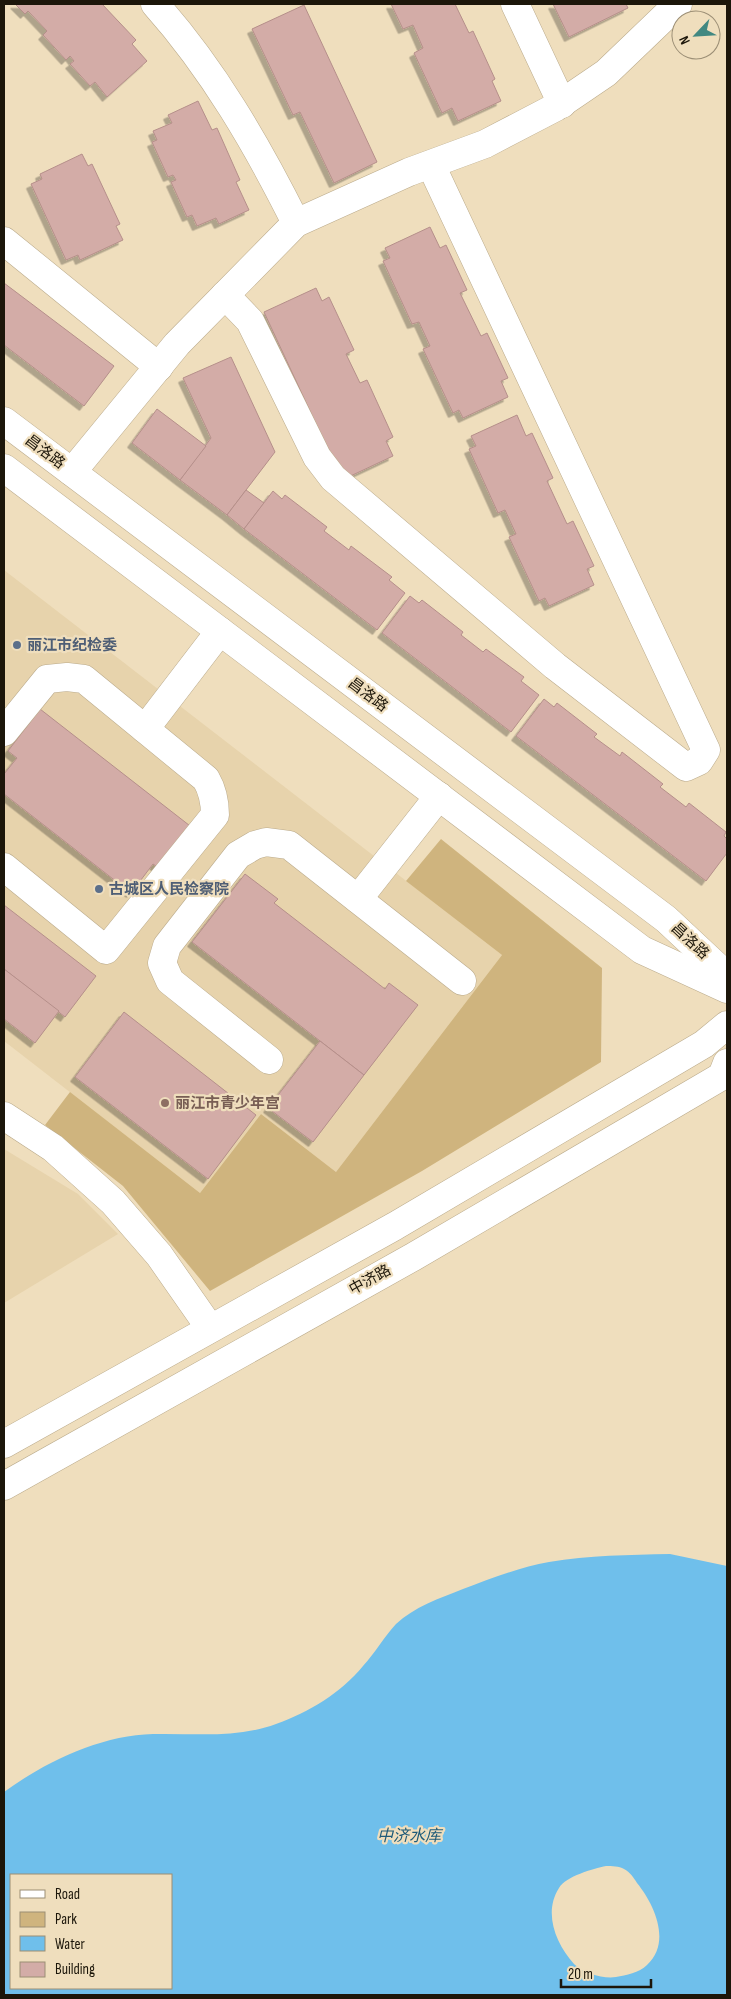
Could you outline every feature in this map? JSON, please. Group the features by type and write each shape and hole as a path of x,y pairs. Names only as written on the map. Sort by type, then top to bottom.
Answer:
{"street":[{"path":"155,4 198,57 234,110 267,165 296,223"},
{"path":"515,4 562,104"},
{"path":"72,472 177,344 296,223 410,172 485,144 521,127 562,104 606,73 678,4"},
{"path":"225,294 250,321 317,457 333,478 555,666 686,767 698,761 706,750 431,164"},
{"path":"4,241 159,367"},
{"name":"昌洛路","path":"4,421 666,919 727,976"},
{"name":"昌洛路","path":"4,468 642,950 727,989"},
{"path":"145,729 220,631"},
{"path":"4,732 47,679 57,677 84,679 206,779 214,798 215,815 106,950 4,867"},
{"path":"358,899 439,796"},
{"path":"269,1060 170,981 162,963 167,946 238,855 255,845 266,842 289,845 462,981"},
{"path":"4,1444 446,1196 704,1044 727,1025"},
{"name":"中济路","path":"4,1486 438,1242 722,1076 727,1064"},
{"path":"4,1116 53,1148 112,1202 159,1255 210,1328"}],"shaded area":[{"path":"4,570 502,955 336,1172 261,1114 200,1193 4,1041"},
{"path":"4,1149 78,1194 118,1234 4,1303"}],"green space":[{"path":"441,839 602,968 601,1062 422,1171 210,1291 123,1186 45,1125 70,1092 200,1193 261,1114 336,1172 502,955 406,881"}],"water":[{"name":"中济水库","path":"670,1554 727,1566 727,1995 4,1995 4,1792 37,1770 55,1761 74,1752 114,1739 153,1734 245,1732 276,1724 324,1701 345,1685 372,1656 396,1624 419,1608 494,1577 538,1564 624,1555","holes":["615,1866 622,1868 633,1877 649,1901 658,1923 658,1945 654,1956 640,1970 616,1977 599,1976 588,1973 578,1967 568,1956 557,1938 552,1918 552,1908 559,1888 567,1880 594,1869"]}],"building":[{"path":"15,4 102,4 136,40 132,44 147,61 107,97 95,82 90,86 70,64 74,61 70,56 66,60 43,35 47,31 28,11 25,14"},
{"path":"391,4 455,4 469,33 473,31 495,79 492,81 501,101 458,121 452,108 442,113 414,53 423,48 413,25 403,29"},
{"path":"553,4 626,4 628,8 569,37"},
{"path":"304,5 377,162 334,183 300,112 293,115 252,29"},
{"path":"198,101 212,130 217,128 240,180 236,182 249,210 219,224 216,218 197,226 192,215 187,217 171,182 176,180 173,175 168,177 152,142 157,140 153,131 172,123 168,115"},
{"path":"82,154 88,166 92,164 120,224 116,226 123,240 80,260 78,255 66,260 31,184 42,179 40,174"},
{"path":"430,227 440,248 446,245 467,290 460,293 481,336 487,333 508,378 501,381 508,397 463,418 459,410 453,413 423,349 430,346 419,322 412,324 383,261 390,258 385,248"},
{"path":"4,283 114,366 84,406 4,345"},
{"path":"316,288 322,301 329,297 354,350 346,354 360,383 367,380 393,437 386,441 393,456 342,480 264,312"},
{"path":"231,357 275,452 227,515 180,480 211,438 183,378"},
{"path":"157,409 206,446 180,480 132,443"},
{"path":"517,415 526,436 532,433 553,478 547,481 567,524 573,521 594,566 587,569 594,585 549,606 545,598 539,601 509,537 516,534 505,510 498,513 469,449 476,446 471,436"},
{"path":"246,490 264,503 244,529 227,515"},
{"path":"273,491 282,499 285,495 327,527 324,531 349,550 351,546 392,577 389,580 405,593 377,630 244,529"},
{"path":"410,596 419,603 422,600 463,632 461,635 483,652 486,649 524,677 521,681 539,695 511,732 382,633"},
{"path":"544,699 554,707 557,703 597,734 594,737 620,756 622,752 663,784 660,787 686,807 689,803 726,832 724,836 727,839 727,853 706,881 516,736"},
{"path":"40,709 194,829 162,870 153,864 131,893 4,794 4,774 17,758 8,751"},
{"path":"245,874 278,899 274,903 385,989 389,983 418,1005 364,1075 192,942"},
{"path":"4,905 96,976 65,1017 4,969"},
{"path":"4,969 59,1011 35,1043 4,1019"},
{"name":"丽江市青少年宫","path":"124,1012 256,1115 208,1179 75,1077"},
{"path":"320,1041 364,1075 313,1142 268,1108"}],"place":[{"name":"丽江市纪检委","path":"17,645"},
{"name":"古城区人民检察院","path":"99,889"},
{"name":"丽江市青少年宫","path":"165,1103"}]}
